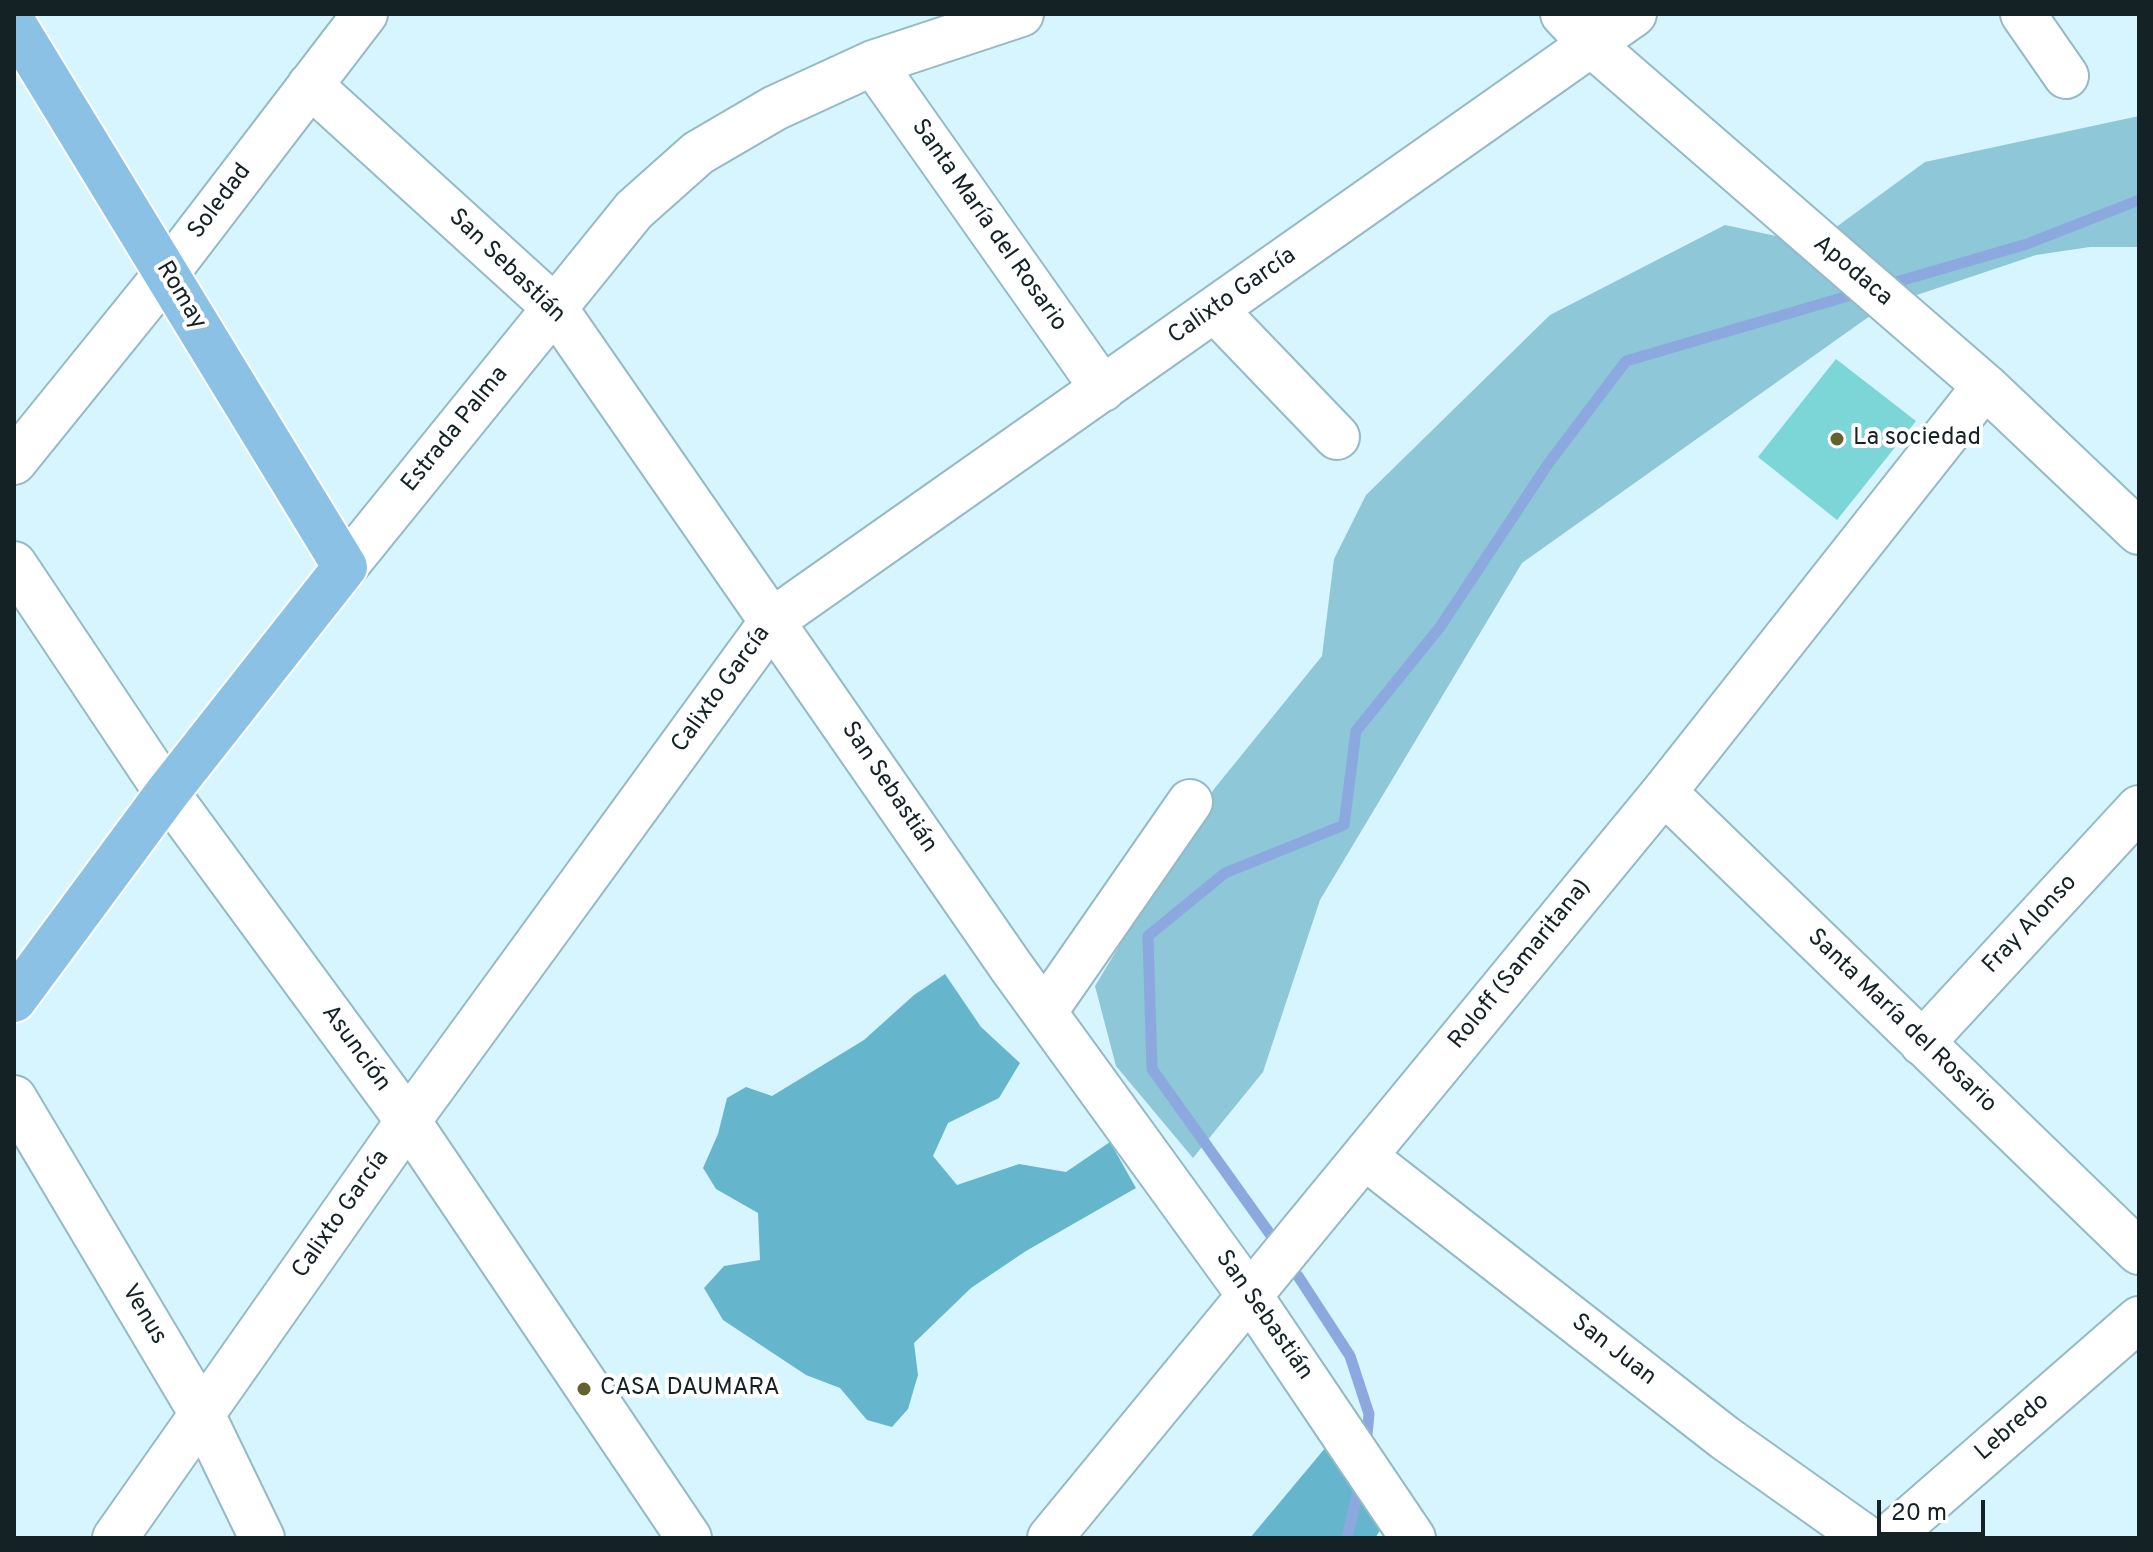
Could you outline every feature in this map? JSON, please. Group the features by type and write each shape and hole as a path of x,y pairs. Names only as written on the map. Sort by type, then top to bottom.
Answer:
{"main road":[{"name":"Romay","path":"14,24 345,567"},
{"name":"Estrada Palma","path":"14,1000 167,793 345,567"}],"street":[{"name":"Soledad","path":"14,462 166,274 365,14"},
{"name":"Estrada Palma","path":"345,567 634,210 698,153 775,108 873,63 1021,14"},
{"name":"Calixto García","path":"115,1538 408,1121 773,620 1215,310 1577,29 1634,14"},
{"path":"2024,14 2066,76"},
{"name":"Apodaca","path":"1577,29 1831,255 1985,386 2139,532"},
{"name":"Santa María del Rosario","path":"873,63 1103,389"},
{"name":"San Sebastián","path":"310,85 554,307 1045,1011 1250,1296 1413,1538"},
{"path":"1215,310 1337,437"},
{"name":"Roloff (Samaritana)","path":"1050,1538 1664,792 1985,386"},
{"name":"Asunción","path":"14,564 167,793 408,1121 689,1538"},
{"name":"Santa María del Rosario","path":"1664,792 2139,1252"},
{"path":"1045,1011 1190,802"},
{"name":"Fray Alonso","path":"1922,1043 2139,808"},
{"name":"Venus","path":"14,1098 202,1414 262,1538"},
{"name":"San Juan","path":"1365,1157 1725,1438 1866,1538"},
{"name":"Lebredo","path":"1888,1538 2139,1319"}],"shaded area":[{"path":"2139,116 2139,247 2090,247 2036,255 1884,306 1522,563 1320,900 1263,1072 1193,1158 1116,1066 1095,986 1214,789 1322,656 1334,559 1366,495 1550,315 1725,225 1813,244 1925,162"},
{"path":"945,974 981,1027 1020,1063 999,1098 948,1123 933,1156 957,1185 1019,1164 1066,1172 1110,1142 1136,1188 1026,1251 971,1288 914,1343 918,1375 908,1409 892,1427 867,1420 840,1388 806,1375 723,1320 704,1288 724,1266 760,1260 758,1213 716,1189 703,1168 718,1134 727,1098 746,1087 772,1096 864,1040 914,995"},
{"path":"1326,1447 1383,1526 1375,1538 1250,1538"}],"building":[{"name":"La sociedad","path":"1836,359 1916,421 1837,520 1758,457"}],"waterway":[{"path":"1886,285 2027,244 2139,200"},
{"path":"1275,1241 1152,1069 1148,936 1225,873 1344,825 1356,731 1440,627 1548,464 1626,361 1862,292"},
{"path":"1298,1276 1350,1356 1369,1414 1366,1445"},
{"path":"1347,1538 1358,1491"}],"place":[{"name":"La sociedad","path":"1837,439"},
{"name":"CASA DAUMARA","path":"584,1389"}]}
